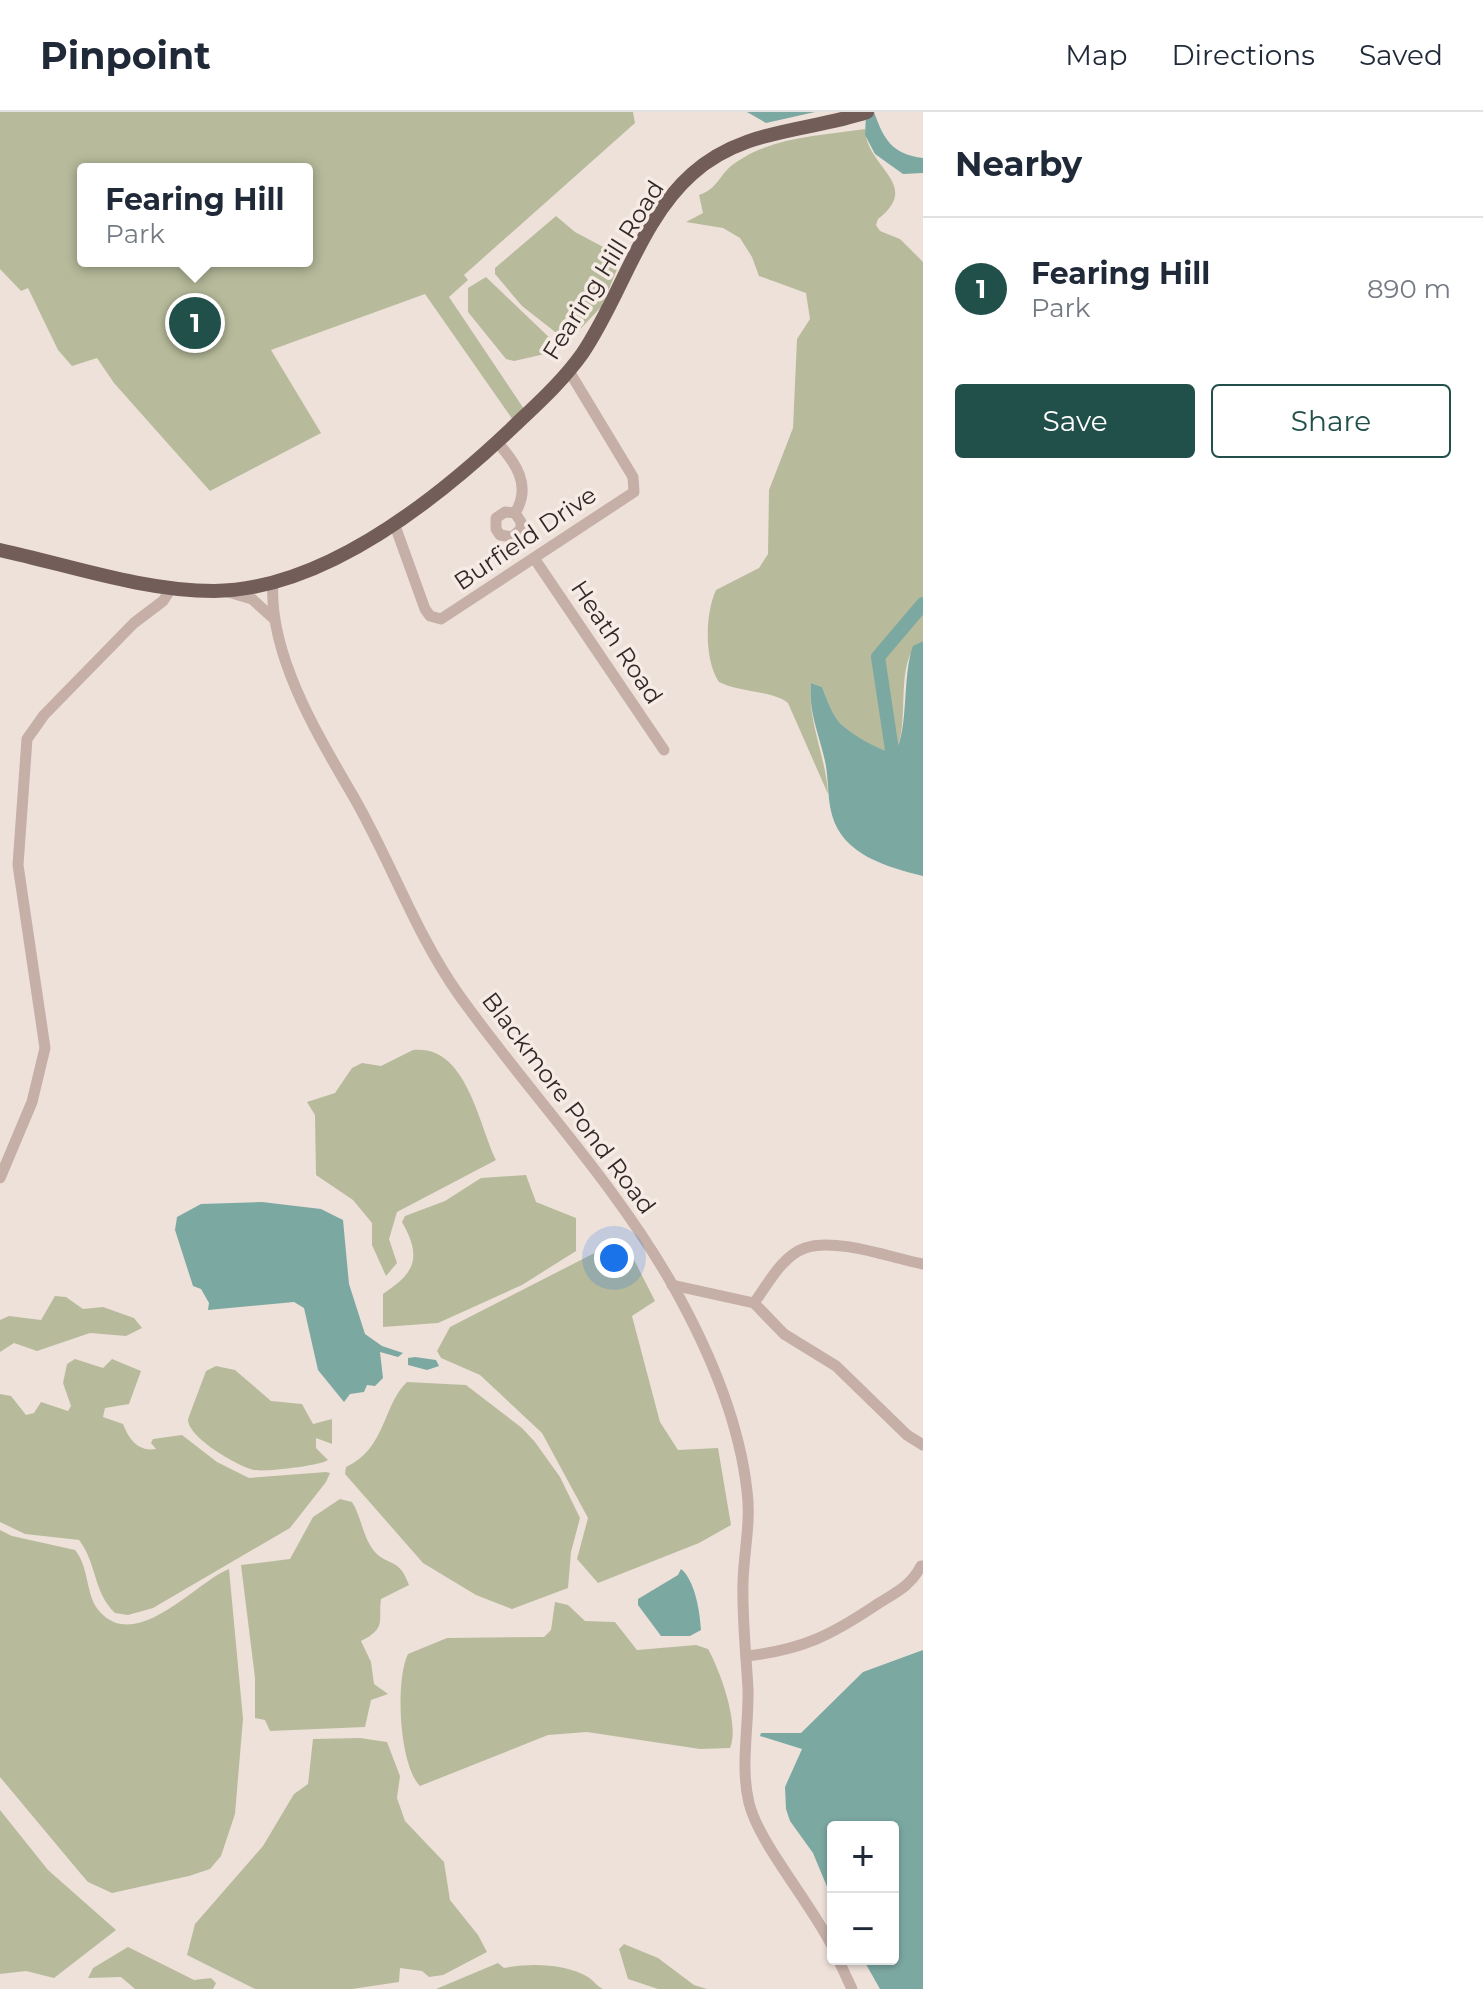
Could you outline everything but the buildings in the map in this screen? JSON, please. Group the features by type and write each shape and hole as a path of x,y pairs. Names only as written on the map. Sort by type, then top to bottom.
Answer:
{"main road":[{"name":"Fearing Hill Road","path":"0,550 172,587 220,590 273,582 336,556 444,491 569,371 606,316 658,217 693,173 739,143 772,132 863,114"}],"street":[{"name":"Burfield Drive","path":"394,523 425,609 435,619 447,616 630,496 636,487 569,371"},
{"path":"497,442 516,466 522,481 522,498 515,513"},
{"name":"Heath Road","path":"534,558 664,750"},
{"name":"Blackmore Pond Road","path":"273,582 274,619 311,722 374,833 429,946 492,1040 606,1182 672,1285 700,1337 723,1395 747,1486 749,1526 743,1595 749,1803 765,1836 827,1935"},
{"path":"0,1178 32,1102 45,1048 39,989 18,865 27,739 44,715 134,623 163,601 172,587"},
{"path":"220,590 252,599 274,619"},
{"path":"754,1303 782,1264 803,1248 832,1245 923,1264"},
{"path":"672,1285 754,1303 784,1334 836,1366 907,1435 923,1445"},
{"path":"746,1656 785,1652 820,1640 912,1584 921,1566"},
{"path":"841,1965 852,1989"}],"green space":[{"path":"0,112 633,112 635,123 464,275 468,280 449,297 524,409 513,420 425,294 271,350 321,433 210,491 114,383 97,358 72,366 58,350 28,288 21,291 0,269"},
{"path":"865,129 874,155 894,185 895,196 876,225 880,231 900,239 923,262 923,641 908,661 900,740 895,752 874,746 843,726 822,687 811,683 814,725 828,794 788,703 774,696 719,682 711,662 708,637 716,590 759,568 768,554 769,490 793,428 797,339 810,319 806,293 759,276 740,238 723,228 686,222 703,213 699,195 750,154 798,138"},
{"path":"556,216 575,232 622,257 602,306 568,342 522,306 495,274 495,268"},
{"path":"486,277 554,342 558,351 514,361 506,359 468,312 468,288"},
{"path":"413,1050 431,1051 446,1059 458,1072 468,1088 496,1160 397,1212 389,1239 397,1263 386,1276 372,1245 372,1223 353,1200 316,1175 315,1115 307,1102 335,1093 352,1068 362,1063 381,1066"},
{"path":"526,1175 536,1202 576,1218 576,1251 522,1285 438,1323 383,1327 383,1294 402,1279 412,1264 412,1246 402,1222 405,1216 445,1201 481,1178"},
{"path":"616,1242 627,1246 655,1301 632,1316 660,1422 678,1450 718,1448 731,1525 699,1543 598,1583 577,1559 588,1518 542,1433 480,1375 441,1358 437,1351 450,1327"},
{"path":"55,1296 66,1297 83,1309 103,1307 134,1318 142,1328 126,1336 90,1333 37,1351 14,1343 0,1352 0,1320 9,1316 41,1320"},
{"path":"75,1359 103,1368 112,1359 141,1371 129,1404 105,1408 103,1417 123,1424 139,1446 156,1449 151,1443 153,1439 182,1435 217,1462 249,1478 326,1472 330,1473 326,1482 290,1528 153,1608 128,1615 115,1613 103,1596 79,1540 25,1534 0,1522 0,1394 11,1396 26,1415 34,1413 41,1402 68,1411 71,1406 63,1383 67,1364"},
{"path":"216,1366 235,1370 271,1401 302,1404 313,1424 332,1419 332,1444 316,1438 316,1448 328,1460 292,1468 254,1470 225,1457 204,1442 188,1419 206,1371"},
{"path":"407,1382 466,1385 522,1428 535,1442 560,1477 580,1518 571,1552 568,1588 512,1609 476,1595 423,1563 345,1474 346,1467 359,1459 377,1438 393,1402"},
{"path":"340,1499 352,1502 373,1550 399,1567 409,1585 381,1599 378,1628 361,1641 371,1662 374,1684 388,1694 371,1700 365,1727 270,1731 265,1720 255,1718 255,1678 241,1565 290,1559 313,1517"},
{"path":"0,1530 12,1536 75,1550 95,1605 115,1622 131,1624 149,1620 229,1569 243,1719 235,1814 221,1856 210,1869 112,1893 88,1882 0,1777"},
{"path":"555,1602 568,1605 585,1621 615,1622 637,1650 696,1645 708,1649 723,1683 731,1712 730,1748 700,1749 587,1732 548,1735 420,1786 407,1760 401,1722 401,1683 408,1654 447,1638 544,1637 551,1630"},
{"path":"360,1738 387,1742 400,1776 397,1798 405,1821 444,1862 450,1900 478,1935 487,1952 443,1975 429,1977 422,1971 400,1968 399,1982 352,1989 255,1989 187,1955 195,1924 263,1846 294,1794 308,1784 313,1739"},
{"path":"0,1810 48,1870 116,1930 54,1978 26,1971 0,1974"},
{"path":"624,1944 658,1958 694,1985 707,1989 658,1989 628,1979 619,1949"},
{"path":"128,1947 194,1980 211,1978 216,1983 213,1989 135,1989 121,1977 88,1978 93,1968"},
{"path":"498,1963 504,1968 536,1965 569,1969 588,1977 603,1989 436,1989"}],"water":[{"path":"747,112 815,112 766,123"},
{"path":"874,112 891,144 904,153 923,158 923,173 903,174 875,154 865,135 866,114"},
{"path":"923,641 923,876 868,857 856,850 838,829 830,808 826,768 810,693 811,683 822,687 843,726 874,746 895,752 902,730 913,646"},
{"path":"262,1202 321,1209 343,1220 349,1284 365,1334 382,1346 403,1353 398,1357 380,1352 383,1378 375,1386 367,1385 364,1392 350,1394 344,1402 318,1370 304,1308 294,1302 208,1310 209,1303 201,1289 193,1286 175,1230 177,1217 201,1204"},
{"path":"408,1358 436,1360 439,1366 427,1370 408,1365"},
{"path":"681,1569 693,1588 701,1630 690,1636 661,1636 638,1605 638,1599 678,1575"},
{"path":"923,1650 923,1989 880,1989 866,1965 899,1965 899,1821 827,1821 827,1887 813,1853 790,1821 786,1809 785,1787 802,1749 760,1736 761,1733 801,1733 863,1672"}],"waterway":[{"path":"895,770 878,657 923,604"}],"place":[{"name":"Fearing Hill","path":"195,323"}]}
